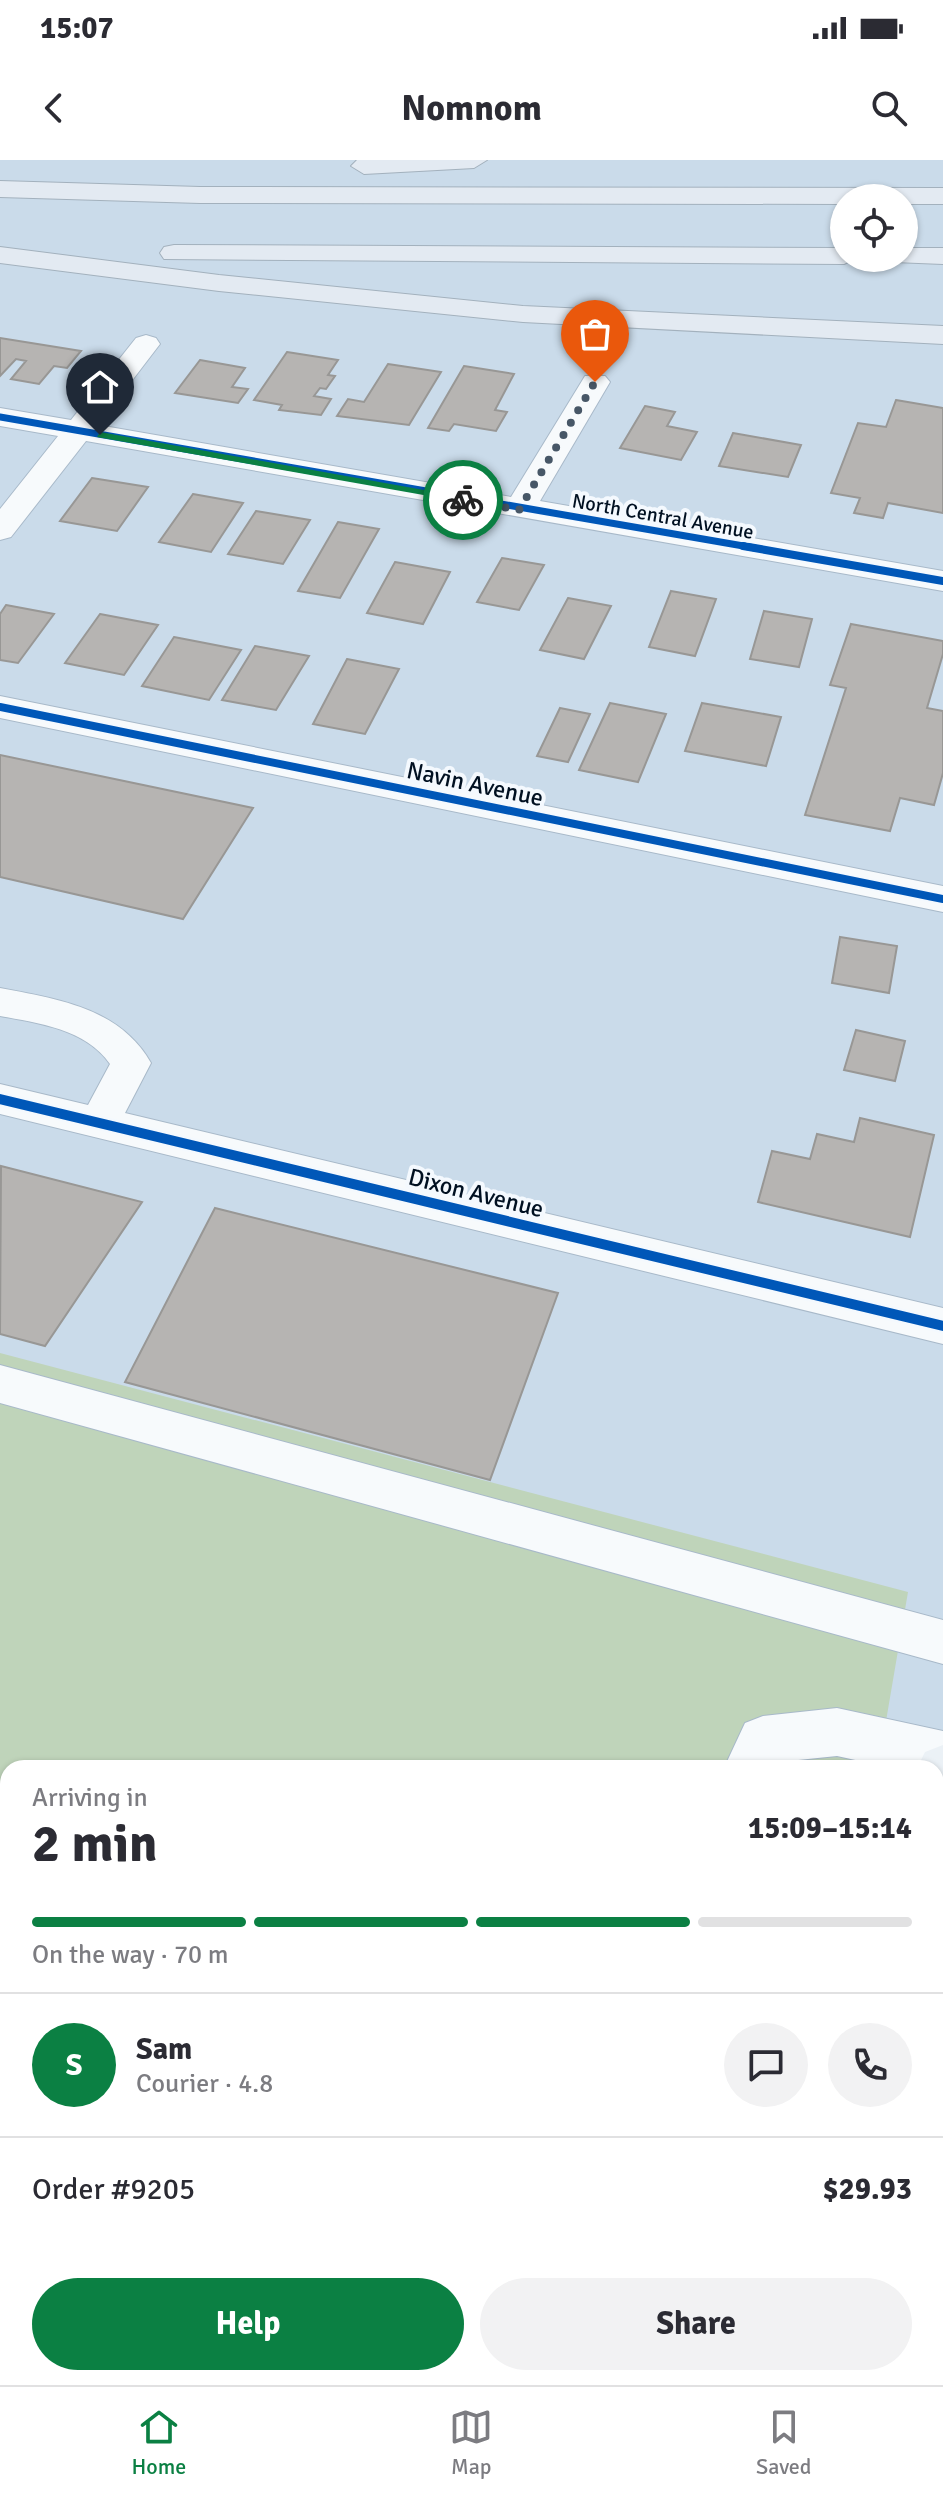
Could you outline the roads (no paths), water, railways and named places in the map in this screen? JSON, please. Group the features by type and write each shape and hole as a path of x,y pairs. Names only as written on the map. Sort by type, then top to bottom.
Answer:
{"highway":[{"path":"332,167 474,160"},
{"path":"0,181 287,170"},
{"path":"0,189 200,195 943,196"},
{"path":"0,247 388,255 830,256"},
{"path":"0,255 219,283 523,314 943,335"},
{"path":"918,256 943,256"}],"street":[{"path":"0,530 146,344"},
{"path":"519,510 595,382"},
{"name":"North Central Avenue","path":"0,417 519,510 943,581"},
{"name":"Navin Avenue","path":"0,707 943,899"},
{"path":"0,1002 94,1027 122,1047 131,1063 99,1123"},
{"name":"Dixon Avenue","path":"0,1099 943,1326"},
{"path":"0,1384 943,1642"},
{"path":"754,1760 763,1740 837,1732 943,1755"}]}
